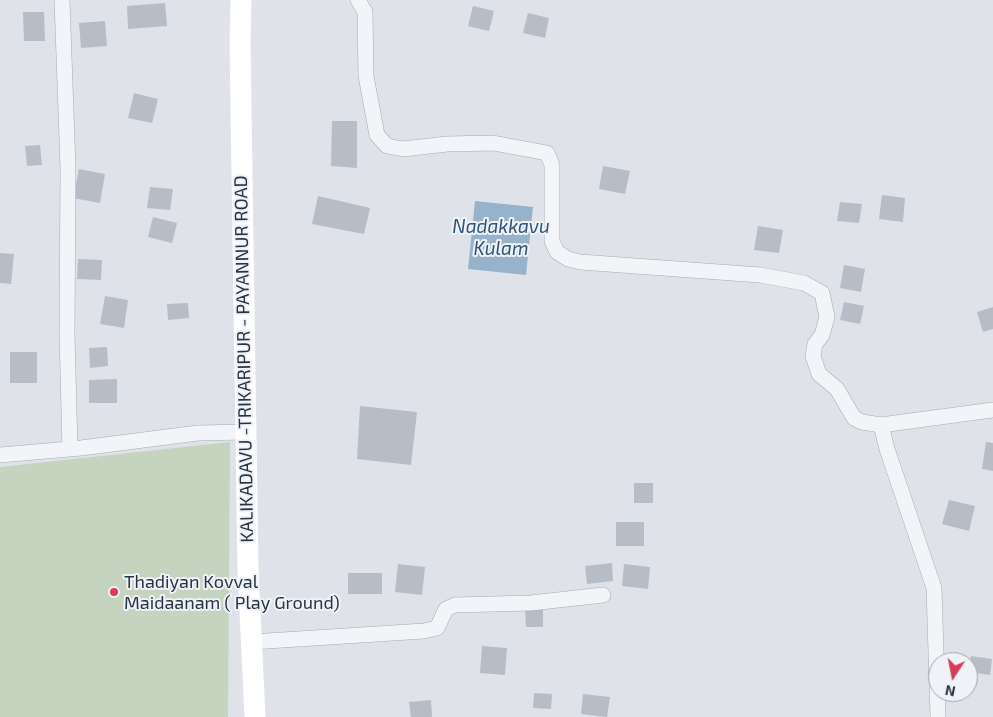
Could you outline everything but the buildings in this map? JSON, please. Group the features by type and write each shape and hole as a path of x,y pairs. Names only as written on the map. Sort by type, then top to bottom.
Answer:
{"main road":[{"name":"KALIKADAVU -TRIKARIPUR - PAYANNUR ROAD","path":"241,0 245,432 248,569 255,717"}],"street":[{"path":"62,0 68,168 67,334 70,449"},
{"path":"358,0 365,12 366,76 377,135 387,146 403,149 447,144 493,143 547,153 552,165 552,241 556,252 568,259 617,266 676,268 760,275 804,283 822,293 828,317 822,335 815,344 812,356 819,374 837,389 854,418 862,422 881,425 993,410"},
{"path":"881,425 887,449 934,588 938,717"},
{"path":"0,455 70,449 198,432 245,432"},
{"path":"251,642 424,631 437,628 446,609 455,605 531,603 603,595"}],"green space":[{"name":"Thadiyan Kovval Maidaanam ( Play Ground)","path":"230,442 228,717 0,717 0,467"}],"water":[{"name":"Nadakkavu Kulam","path":"475,201 533,207 526,275 468,269"}],"place":[{"name":"Thadiyan Kovval Maidaanam ( Play Ground)","path":"114,592"}]}
